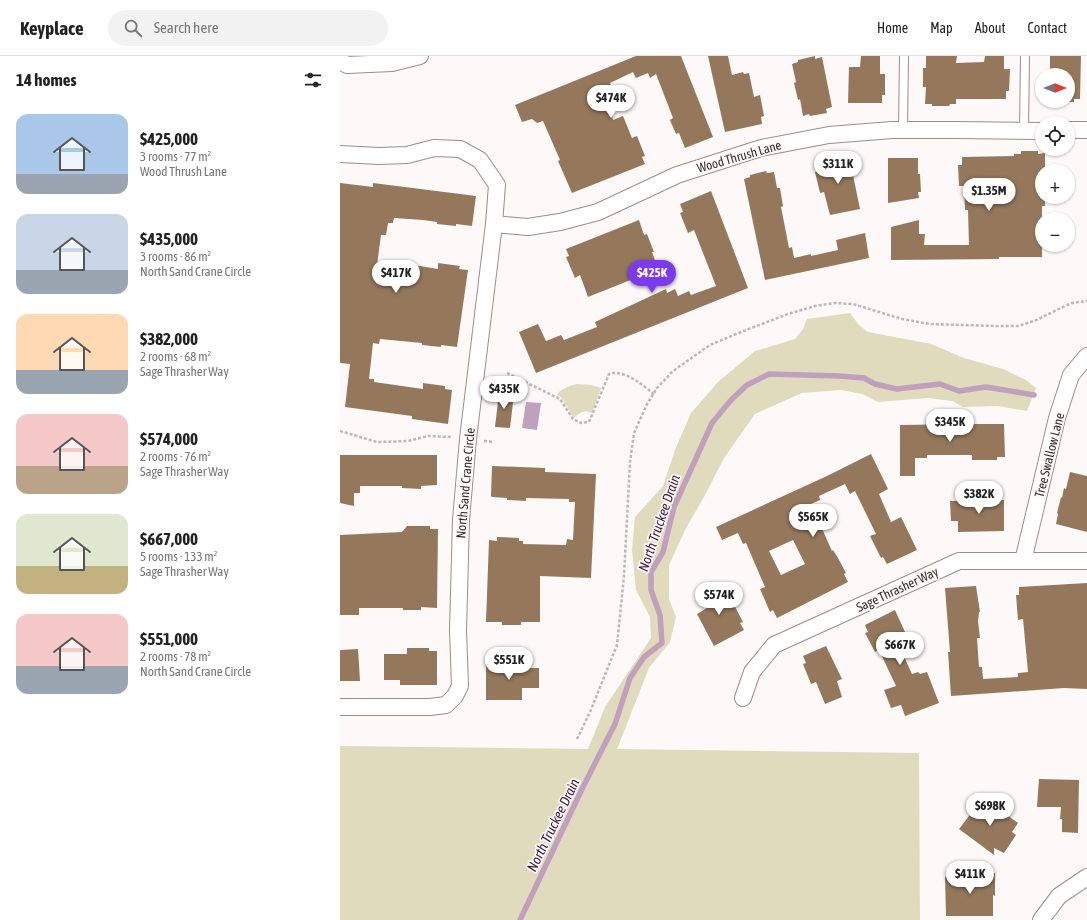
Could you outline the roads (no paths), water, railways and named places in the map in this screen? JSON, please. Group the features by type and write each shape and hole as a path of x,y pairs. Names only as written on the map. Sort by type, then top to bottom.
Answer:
{"street":[{"path":"340,61 346,65 392,63 420,56"},
{"name":"Wood Thrush Lane","path":"494,224 528,226 560,222 598,212 676,175 761,148 829,135 903,130 1035,131"},
{"path":"1075,130 1087,130"},
{"name":"North Sand Crane Circle","path":"340,154 379,156 407,154 434,148 460,149 480,160 497,185 494,224 468,439 461,520 458,630 460,686 455,696 446,705 430,707 340,707"},
{"name":"Tree Swallow Lane","path":"1022,561 1057,418 1066,389 1071,375 1087,356"},
{"name":"Sage Thrasher Way","path":"743,698 752,672 774,645 959,561 1087,561"},
{"path":"1041,920 1059,896 1087,877"}],"lane":[{"path":"903,130 904,56"},
{"path":"1024,131 1025,56"}],"waterway":[{"name":"North Truckee Drain","path":"520,920 582,789 615,724 630,678 644,657 662,643 660,615 651,590 651,572 663,552 674,507 712,423 731,400 747,385 769,374 864,378 875,384 897,389 940,384 959,391 986,387 1034,395"}]}
